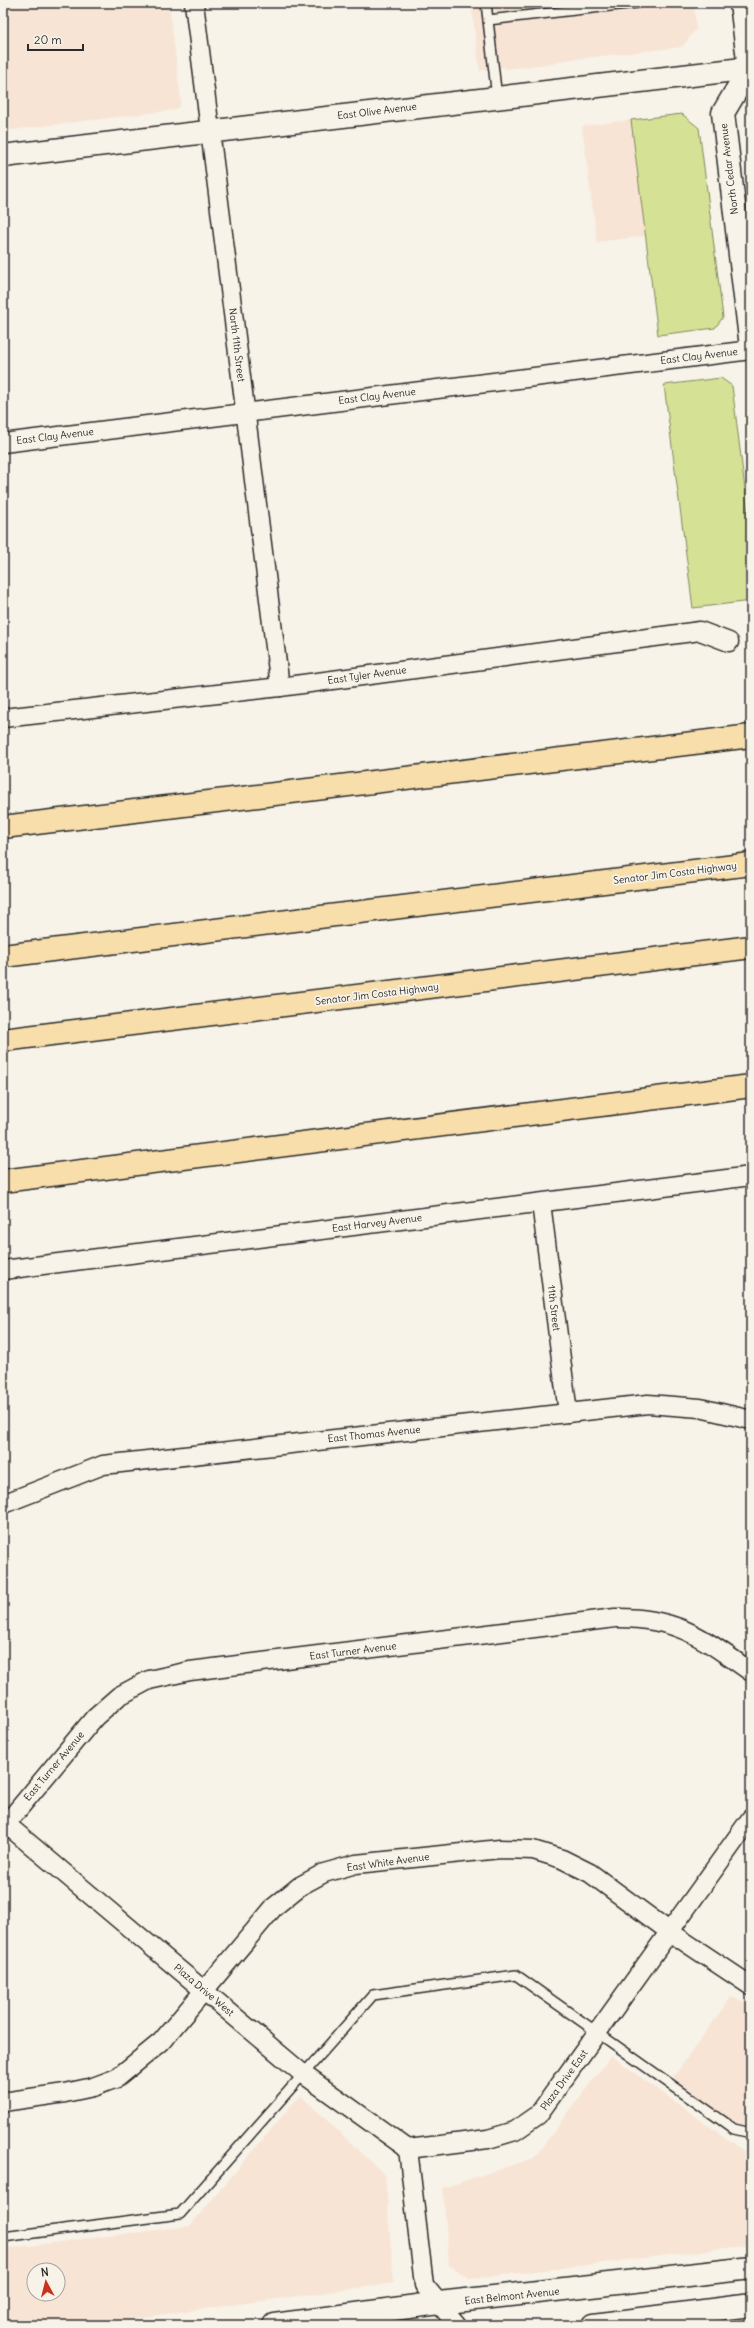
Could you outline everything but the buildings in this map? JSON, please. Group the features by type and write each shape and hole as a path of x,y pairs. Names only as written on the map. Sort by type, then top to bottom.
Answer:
{"highway":[{"path":"3,827 751,736"},
{"path":"3,817 216,801"},
{"name":"Senator Jim Costa Highway","path":"3,956 751,864"},
{"path":"3,944 231,928"},
{"name":"Senator Jim Costa Highway","path":"3,1040 751,948"},
{"path":"3,1181 751,1086"}],"main road":[{"path":"741,3 750,70"},
{"name":"East Olive Avenue","path":"3,156 210,130 750,70"},
{"name":"North Cedar Avenue","path":"750,70 723,113 751,347"},
{"name":"East Belmont Avenue","path":"274,2325 439,2303 751,2268"},
{"path":"594,2325 751,2305"}],"street":[{"name":"North 11th Street","path":"194,3 280,687"},
{"name":"East Clay Avenue","path":"3,443 751,350"},
{"name":"East Tyler Avenue","path":"3,718 280,687 700,631 729,642"},
{"name":"East Harvey Avenue","path":"3,1270 751,1176"},
{"name":"11th Street","path":"541,1203 568,1413"},
{"name":"East Thomas Avenue","path":"3,1504 103,1465 648,1404 700,1408 751,1420"},
{"name":"East Turner Avenue","path":"4,1824 100,1712 119,1696 149,1680 190,1671 607,1619 636,1618 663,1622 690,1631 751,1672"},
{"name":"Plaza Drive East","path":"408,2149 488,2139 515,2131 538,2115 751,1818"},
{"name":"Plaza Drive West","path":"4,1824 204,1989 303,2074 408,2149"},
{"name":"East White Avenue","path":"3,2102 65,2093 93,2087 116,2078 161,2042 274,1907 300,1886 324,1873 356,1864 500,1848 533,1850 562,1859 590,1873 670,1932 751,1986"},
{"path":"408,2149 424,2285 457,2325"}],"lane":[{"path":"486,3 497,98"},
{"path":"488,20 637,3"},
{"path":"3,2237 180,2214 373,1995 388,1992 516,1975 734,2129 751,2133"}],"shaded area":[{"path":"3,3 169,3 181,101 179,107 174,110 3,131"},
{"path":"471,3 694,3 696,29 682,47 557,61 557,63 505,69 505,67 482,70 480,72"},
{"path":"631,120 646,236 597,242 582,126"},
{"path":"731,1997 751,2004 751,2135 672,2079"},
{"path":"611,2056 751,2156 751,2245 471,2279 449,2266 443,2188 534,2158"},
{"path":"300,2095 385,2175 394,2283 84,2325 3,2325 3,2249 190,2226"}],"green space":[{"path":"682,114 699,128 723,317 715,328 658,335 631,120"},
{"path":"721,378 732,386 751,537 751,601 693,608 664,385"}]}
